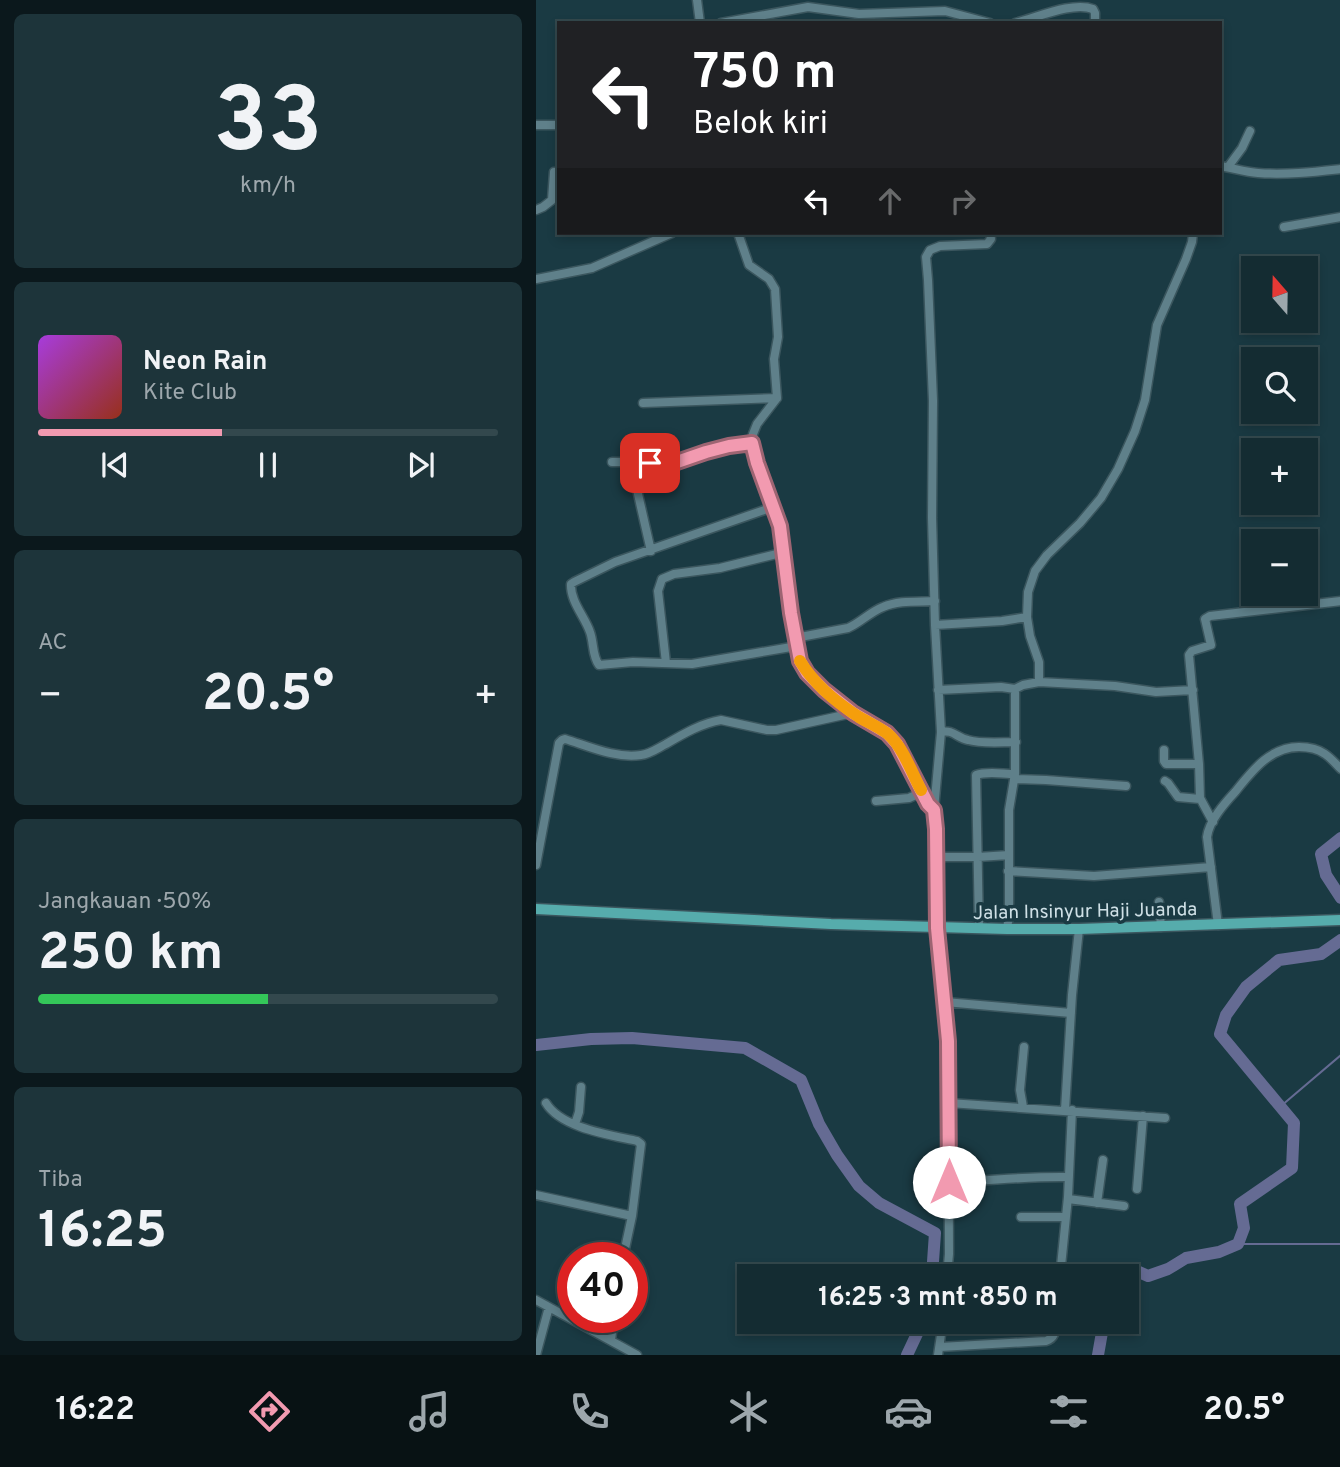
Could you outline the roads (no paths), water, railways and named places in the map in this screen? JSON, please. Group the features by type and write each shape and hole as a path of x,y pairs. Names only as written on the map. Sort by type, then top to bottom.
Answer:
{"main road":[{"name":"Jalan Insinyur Haji Juanda","path":"536,909 979,929 1218,926 1335,920"}],"street":[{"path":"697,0 700,21"},
{"path":"732,21 808,7 859,13 945,11 982,21"},
{"path":"1021,21 1049,12 1084,7 1093,9 1095,21"},
{"path":"536,125 557,125"},
{"path":"1223,167 1242,148 1249,131"},
{"path":"1223,167 1275,174 1340,169"},
{"path":"536,210 552,200 554,172"},
{"path":"1284,227 1340,218"},
{"path":"536,279 592,268 667,235"},
{"path":"739,235 749,265 769,279 775,289 778,337 774,359 777,398 757,424 752,443 780,526 800,661 807,673 824,690 853,713 887,733 897,744 928,804 934,810"},
{"path":"948,1264 948,1041 937,928 934,810 941,732 935,625 933,401 926,257 930,250 940,246 987,244 990,235"},
{"path":"1039,682 1039,662 1027,617 1028,592 1035,571 1101,498 1118,469 1145,400 1157,325 1186,259 1193,235"},
{"path":"643,403 777,398"},
{"path":"612,462 677,462 729,446 752,443"},
{"path":"635,463 638,494 650,551"},
{"path":"773,507 615,562 571,584 571,592 592,635 597,664 692,664 848,628 889,605 935,601"},
{"path":"666,663 658,592 662,579 674,574 720,568 784,552"},
{"path":"1213,822 1200,799 1189,655 1192,651 1211,645 1205,621 1207,617 1340,601"},
{"path":"935,625 1027,617"},
{"path":"938,690 1001,687 1015,689 1039,682 1115,686 1156,692 1193,690"},
{"path":"1007,929 1009,810 1015,777 1015,689"},
{"path":"536,865 559,743 562,740 613,753 642,755 715,721 776,730 853,713"},
{"path":"941,732 947,730 968,740 1016,742"},
{"path":"1218,926 1207,838 1213,822 1230,797 1271,754 1279,750 1296,747 1316,750 1325,754 1340,769"},
{"path":"1164,750 1166,764 1199,764"},
{"path":"979,929 976,775 989,773 1126,786"},
{"path":"1165,781 1178,797 1200,799"},
{"path":"876,801 909,798 922,792"},
{"path":"937,857 1009,855"},
{"path":"1008,871 1094,876 1212,867"},
{"path":"1159,902 1161,927"},
{"path":"1061,1264 1069,1177 1071,1013 1079,929"},
{"path":"945,1002 1071,1013"},
{"path":"1022,1108 1020,1090 1024,1047"},
{"path":"575,1124 581,1087"},
{"path":"546,1103 555,1114 575,1124 641,1144 627,1242"},
{"path":"949,1103 1165,1118"},
{"path":"1137,1189 1143,1116"},
{"path":"1097,1203 1103,1160"},
{"path":"949,1182 1038,1176 1069,1177"},
{"path":"536,1195 632,1216"},
{"path":"1068,1199 1124,1206"},
{"path":"1021,1217 1066,1217"},
{"path":"536,1300 637,1355"},
{"path":"536,1355 549,1307"},
{"path":"611,1340 612,1333"},
{"path":"939,1351 1046,1341 1055,1334"}],"waterway":[{"path":"1341,838 1321,854 1326,875 1341,898"},
{"path":"1139,1272 1148,1276 1168,1269 1186,1258 1219,1252 1238,1244 1244,1228 1240,1204 1292,1168 1294,1123 1220,1034 1226,1015 1246,987 1279,960 1321,954 1341,940"},
{"path":"536,1045 632,1038 745,1048 801,1080 819,1124 859,1186 879,1203 935,1233 933,1264"},
{"path":"1281,1106 1341,1055"},
{"path":"1238,1244 1341,1244"},
{"path":"907,1355 917,1334"},
{"path":"1098,1355 1102,1334"}]}
